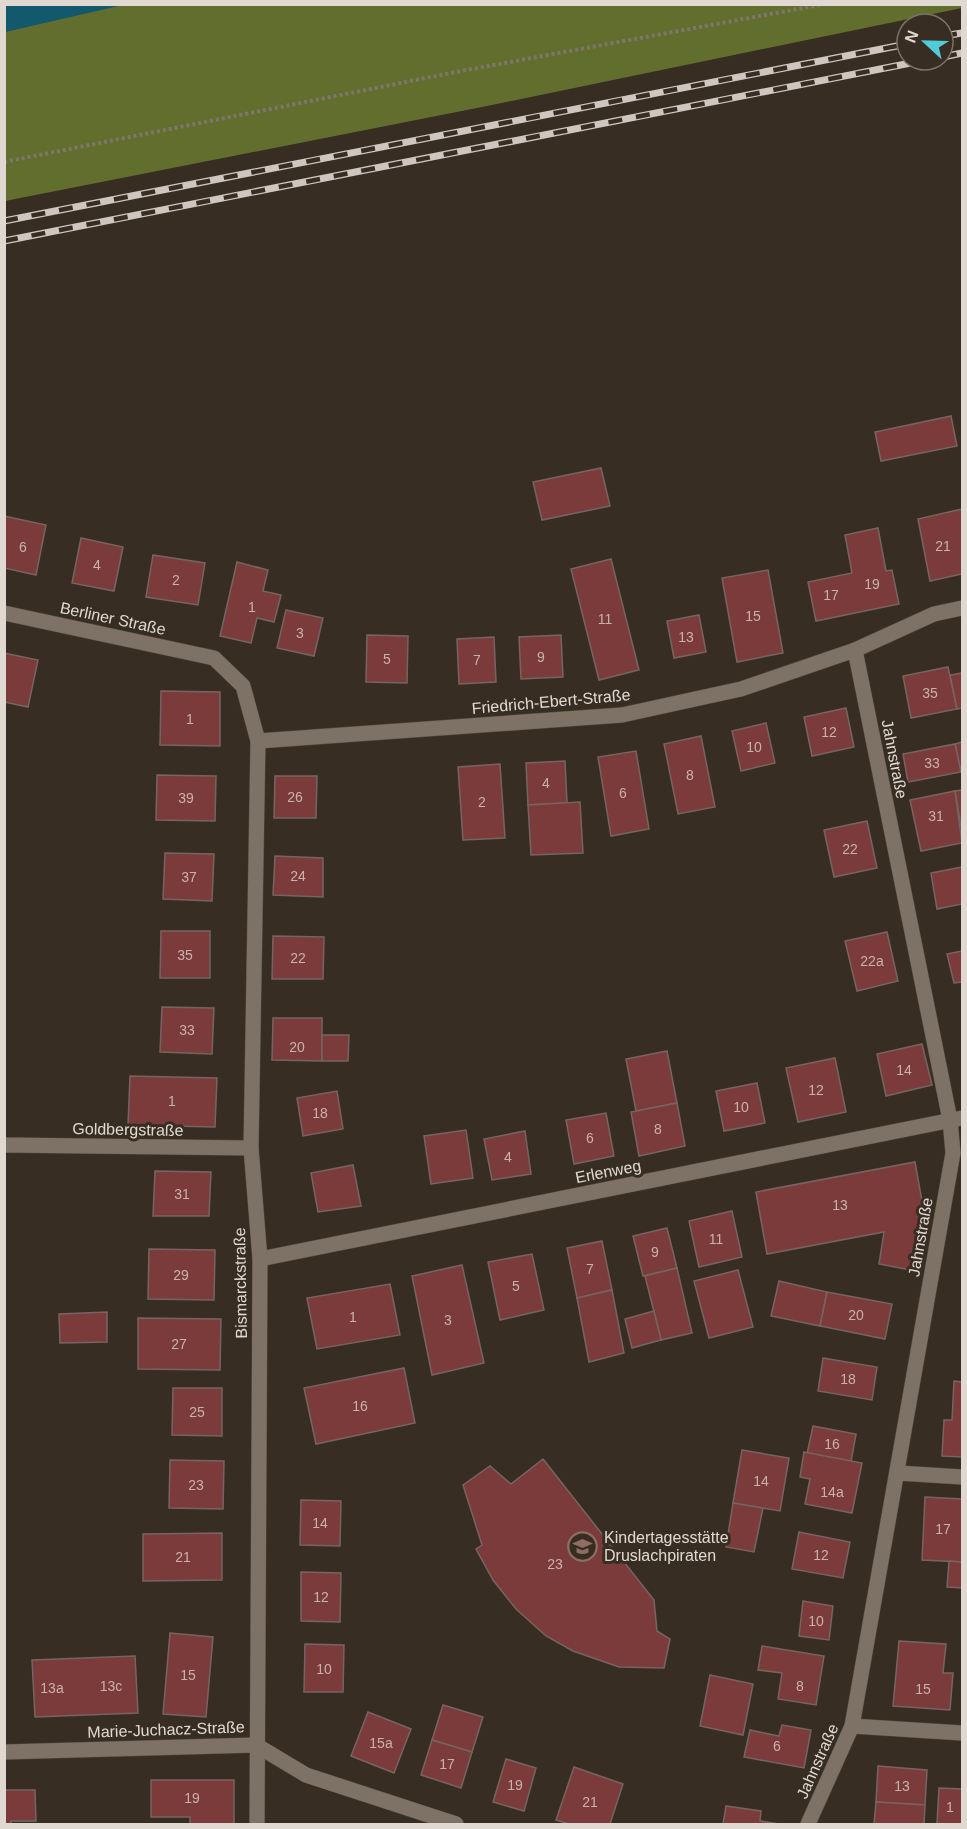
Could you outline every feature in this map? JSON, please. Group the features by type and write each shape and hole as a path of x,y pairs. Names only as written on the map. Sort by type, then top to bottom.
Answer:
{"street":[{"name":"Friedrich-Ebert-Straße","path":"258,741 622,715 741,689 855,650 934,614 963,608"},
{"name":"Berliner Straße","path":"4,614 214,658 243,686 258,741"},
{"name":"Jahnstraße","path":"808,1824 852,1726 953,1154 956,1119 855,650"},
{"name":"Bismarckstraße","path":"257,1824 260,1259 251,1148 258,741"},
{"name":"Erlenweg","path":"260,1259 956,1119"},
{"name":"Goldbergstraße","path":"4,1145 251,1148"},
{"path":"898,1473 963,1477"},
{"path":"852,1726 963,1733"},
{"name":"Marie-Juchacz-Straße","path":"4,1752 256,1745 306,1775 456,1824"}],"path":[{"path":"4,162 462,71 825,4"}],"green space":[{"path":"123,4 962,5 962,8 943,12 895,12 895,22 482,107 5,201 4,32"}],"water":[{"path":"5,4 123,4 123,5 5,32"}],"building":[{"path":"951,416 957,446 881,461 875,432"},
{"path":"601,468 610,506 542,520 533,482"},
{"path":"962,509 962,574 930,581 918,519"},
{"path":"4,516 46,525 36,575 4,568"},
{"path":"878,528 886,571 892,570 899,604 816,621 808,582 852,573 845,535"},
{"path":"81,538 123,547 114,591 72,583"},
{"path":"153,555 205,563 198,605 146,597"},
{"path":"611,559 639,670 599,680 571,569"},
{"path":"237,562 268,570 263,591 281,595 274,622 257,618 251,643 220,636"},
{"path":"768,570 783,653 737,662 722,578"},
{"path":"286,610 323,618 314,656 277,648"},
{"path":"699,615 706,652 674,658 667,621"},
{"path":"367,635 408,636 407,683 366,682"},
{"path":"561,635 563,677 521,679 519,637"},
{"path":"494,637 496,682 459,684 457,639"},
{"path":"4,653 38,660 28,707 4,702"},
{"path":"948,667 957,709 911,718 903,676"},
{"path":"962,673 962,708 957,709 950,675"},
{"path":"161,691 220,692 220,746 160,745"},
{"path":"846,708 854,747 812,756 804,717"},
{"path":"766,723 775,763 741,771 732,731"},
{"path":"701,736 715,807 678,814 664,744"},
{"path":"962,742 962,772 961,772 955,744"},
{"path":"955,744 961,772 908,782 903,754"},
{"path":"636,751 649,829 611,836 598,757"},
{"path":"565,761 567,803 528,805 526,763"},
{"path":"500,764 505,838 463,840 458,767"},
{"path":"157,775 216,776 215,821 156,820"},
{"path":"275,776 317,776 316,818 274,818"},
{"path":"962,790 962,832 955,791"},
{"path":"955,791 962,843 921,851 910,800"},
{"path":"580,802 583,853 531,855 528,805"},
{"path":"867,821 877,868 834,877 824,830"},
{"path":"165,853 214,854 212,901 163,899"},
{"path":"275,856 323,858 323,897 273,895"},
{"path":"962,867 962,904 937,909 931,873"},
{"path":"161,931 210,931 210,978 160,978"},
{"path":"887,932 898,981 857,991 845,941"},
{"path":"273,936 324,937 323,979 272,979"},
{"path":"962,951 962,982 954,983 947,954"},
{"path":"162,1007 214,1008 212,1054 160,1052"},
{"path":"273,1018 322,1018 322,1061 272,1060"},
{"path":"322,1035 349,1035 348,1061 322,1061"},
{"path":"922,1044 932,1085 886,1096 877,1054"},
{"path":"667,1051 677,1103 636,1111 626,1059"},
{"path":"835,1058 846,1112 798,1122 786,1068"},
{"path":"130,1076 217,1078 215,1127 128,1125"},
{"path":"757,1083 765,1123 724,1131 716,1091"},
{"path":"337,1091 343,1129 303,1136 297,1098"},
{"path":"677,1103 685,1146 639,1156 631,1112"},
{"path":"606,1113 614,1156 574,1164 566,1120"},
{"path":"466,1130 473,1178 431,1184 424,1136"},
{"path":"525,1131 531,1174 492,1180 484,1139"},
{"path":"915,1162 925,1218 916,1271 879,1264 884,1232 767,1254 756,1192"},
{"path":"353,1165 361,1206 318,1212 311,1173"},
{"path":"155,1171 211,1172 209,1216 153,1216"},
{"path":"732,1211 742,1257 699,1267 689,1221"},
{"path":"667,1228 677,1268 643,1276 633,1236"},
{"path":"602,1241 612,1290 577,1298 567,1248"},
{"path":"149,1249 215,1250 214,1300 148,1299"},
{"path":"532,1254 544,1310 500,1320 488,1262"},
{"path":"462,1265 484,1363 432,1375 412,1276"},
{"path":"677,1268 692,1333 661,1340 645,1276"},
{"path":"738,1270 753,1327 709,1338 694,1281"},
{"path":"779,1281 827,1292 820,1326 771,1316"},
{"path":"390,1284 400,1335 317,1349 307,1298"},
{"path":"612,1290 624,1353 589,1362 577,1298"},
{"path":"827,1292 892,1304 885,1339 820,1326"},
{"path":"654,1311 661,1340 632,1348 625,1319"},
{"path":"107,1312 107,1342 60,1343 59,1314"},
{"path":"138,1318 221,1319 220,1370 138,1369"},
{"path":"823,1358 877,1367 872,1400 818,1391"},
{"path":"404,1368 415,1423 316,1444 304,1388"},
{"path":"954,1381 962,1382 962,1457 942,1456 944,1420 952,1420"},
{"path":"173,1388 222,1388 222,1436 172,1435"},
{"path":"813,1426 856,1434 851,1462 807,1454"},
{"path":"742,1450 789,1458 780,1511 733,1503"},
{"path":"804,1452 862,1463 852,1513 805,1504 810,1479 800,1477"},
{"path":"543,1459 654,1600 657,1631 670,1639 664,1668 619,1667 573,1651 546,1636 516,1609 493,1580 476,1549 482,1545 463,1485 490,1466 511,1484"},
{"path":"170,1460 224,1461 223,1509 169,1508"},
{"path":"925,1497 962,1499 962,1562 922,1560"},
{"path":"301,1500 341,1501 340,1546 300,1545"},
{"path":"733,1503 763,1508 754,1552 726,1547"},
{"path":"799,1532 850,1542 843,1578 792,1569"},
{"path":"222,1533 222,1580 143,1581 143,1534"},
{"path":"949,1561 962,1562 962,1588 947,1587"},
{"path":"301,1572 341,1573 340,1622 301,1621"},
{"path":"803,1601 833,1606 829,1640 799,1636"},
{"path":"170,1633 213,1637 206,1717 163,1714"},
{"path":"899,1641 946,1644 943,1673 953,1673 950,1710 893,1706"},
{"path":"305,1644 344,1645 343,1692 304,1692"},
{"path":"762,1646 824,1656 816,1705 778,1699 782,1673 758,1670"},
{"path":"135,1656 138,1713 35,1717 32,1660"},
{"path":"710,1675 753,1684 743,1735 700,1726"},
{"path":"443,1705 483,1717 472,1752 432,1740"},
{"path":"368,1712 411,1729 394,1773 351,1756"},
{"path":"782,1725 811,1730 804,1768 744,1757 750,1730 779,1736"},
{"path":"432,1740 472,1752 461,1788 421,1775"},
{"path":"506,1759 536,1768 524,1811 493,1802"},
{"path":"878,1766 927,1770 925,1805 876,1802"},
{"path":"574,1767 623,1784 610,1824 569,1824 556,1820"},
{"path":"151,1780 234,1780 234,1824 190,1824 190,1817 151,1817"},
{"path":"939,1788 962,1789 962,1824 937,1824"},
{"path":"4,1790 35,1790 36,1821 11,1821 11,1824 4,1824"},
{"path":"876,1802 925,1805 924,1824 874,1824"},
{"path":"726,1806 761,1811 760,1821 779,1824 723,1824"}],"railway":[{"path":"955,34 962,33"},
{"path":"4,221 895,46"},
{"path":"955,54 962,53"},
{"path":"4,241 895,66"}],"place":[{"name":"Kindertagesstätte Druslachpiraten","path":"583,1546"}]}
